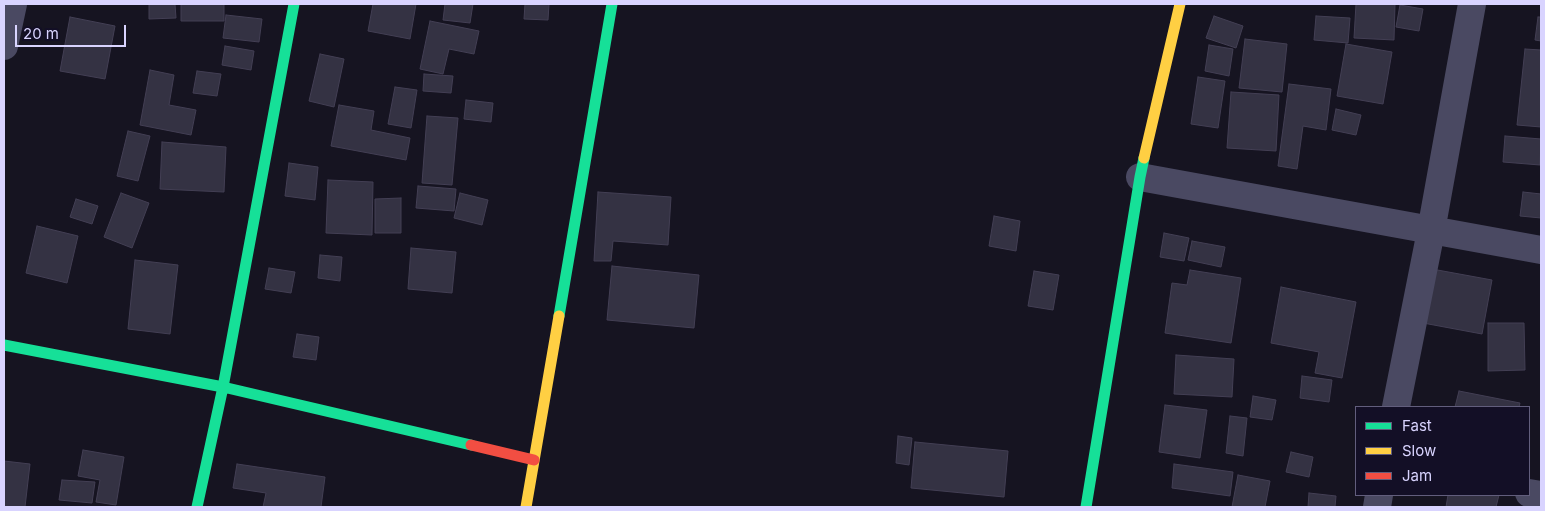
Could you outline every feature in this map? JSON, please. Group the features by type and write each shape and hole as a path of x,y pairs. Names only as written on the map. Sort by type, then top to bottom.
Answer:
{"street":[{"path":"4,46 13,4"},
{"path":"198,507 223,387 294,4"},
{"path":"526,507 612,4"},
{"path":"1086,507 1140,177 1180,4"},
{"path":"1396,406 1431,231 1472,4"},
{"path":"1140,177 1541,250"},
{"path":"4,345 223,387 534,460"}],"building":[{"path":"149,4 175,4 176,18 149,19"},
{"path":"181,4 224,4 224,21 181,21"},
{"path":"373,4 416,4 410,39 368,31"},
{"path":"445,4 473,4 470,23 443,20"},
{"path":"525,4 549,4 548,20 524,19"},
{"path":"1356,4 1395,4 1394,40 1354,38"},
{"path":"1400,5 1423,9 1419,31 1396,27"},
{"path":"226,15 262,19 259,42 223,38"},
{"path":"1214,16 1243,26 1236,48 1206,38"},
{"path":"1316,16 1350,18 1348,43 1314,40"},
{"path":"70,17 115,26 105,79 60,71"},
{"path":"1538,17 1541,17 1541,41 1535,40"},
{"path":"430,21 479,31 474,54 449,49 443,74 420,69"},
{"path":"1245,39 1287,44 1282,92 1239,88"},
{"path":"1346,44 1392,52 1383,104 1337,96"},
{"path":"1209,45 1233,49 1229,76 1205,71"},
{"path":"225,46 254,51 251,70 222,65"},
{"path":"1525,49 1541,50 1541,127 1517,125"},
{"path":"320,54 344,59 334,107 309,101"},
{"path":"150,70 174,75 169,105 196,110 191,135 140,125"},
{"path":"197,71 221,74 217,96 193,93"},
{"path":"424,74 453,76 451,93 423,91"},
{"path":"1198,77 1225,81 1218,128 1191,124"},
{"path":"1289,84 1331,89 1326,130 1303,126 1297,169 1278,166"},
{"path":"395,87 417,90 411,128 388,124"},
{"path":"1231,92 1279,95 1276,151 1227,148"},
{"path":"466,100 493,103 491,122 464,119"},
{"path":"339,105 374,111 371,130 410,138 406,160 331,146"},
{"path":"1336,109 1361,115 1356,135 1332,130"},
{"path":"427,116 458,118 452,185 422,183"},
{"path":"128,131 150,136 138,181 117,176"},
{"path":"1505,136 1541,139 1540,165 1503,162"},
{"path":"162,142 226,147 224,192 160,189"},
{"path":"289,163 318,167 315,200 285,196"},
{"path":"328,180 373,182 372,235 326,233"},
{"path":"418,186 456,189 454,211 416,208"},
{"path":"598,192 671,197 668,245 613,241 611,261 594,261"},
{"path":"1523,192 1541,194 1541,218 1520,216"},
{"path":"121,193 149,203 132,248 104,237"},
{"path":"460,193 488,200 482,225 454,218"},
{"path":"401,198 401,233 375,233 375,199"},
{"path":"76,199 98,206 92,224 70,217"},
{"path":"994,216 1020,221 1016,251 989,246"},
{"path":"37,226 78,236 67,283 26,273"},
{"path":"1164,233 1189,238 1184,261 1160,257"},
{"path":"1192,241 1225,247 1221,267 1188,260"},
{"path":"411,248 456,252 452,293 408,289"},
{"path":"320,255 342,257 340,281 318,278"},
{"path":"135,260 178,265 170,334 128,329"},
{"path":"612,266 699,275 694,328 607,320"},
{"path":"269,268 295,272 291,293 265,289"},
{"path":"1432,269 1492,280 1482,334 1423,323"},
{"path":"1190,270 1241,278 1231,343 1165,333 1172,283 1187,285"},
{"path":"1034,271 1059,275 1053,310 1028,306"},
{"path":"1281,287 1356,302 1342,378 1315,373 1319,352 1271,343"},
{"path":"1488,323 1524,323 1525,370 1488,371"},
{"path":"297,334 319,337 316,360 293,357"},
{"path":"1176,355 1234,359 1232,397 1174,394"},
{"path":"1302,376 1332,380 1329,402 1300,398"},
{"path":"1459,391 1520,403 1519,406 1455,406"},
{"path":"1253,396 1276,400 1272,420 1250,417"},
{"path":"1165,405 1207,410 1200,458 1159,452"},
{"path":"1230,416 1247,418 1243,456 1226,453"},
{"path":"898,436 912,438 909,465 896,463"},
{"path":"915,442 1008,451 1004,497 911,488"},
{"path":"83,450 124,457 116,505 96,502 100,480 78,476"},
{"path":"1291,452 1313,457 1309,477 1286,472"},
{"path":"4,461 30,464 25,507 4,507"},
{"path":"237,464 325,477 321,507 263,507 266,493 233,488"},
{"path":"1174,464 1233,472 1230,496 1172,488"},
{"path":"1238,475 1270,481 1265,507 1232,507"},
{"path":"62,480 95,482 92,503 59,500"},
{"path":"1309,493 1336,496 1335,507 1308,507"},
{"path":"1448,496 1499,496 1496,507 1446,507"}],"traffic: fast":[{"path":"197,507 223,387 294,4"},
{"path":"559,316 612,4"},
{"path":"1086,507 1144,158"},
{"path":"4,345 223,387 471,445"}],"traffic: slow":[{"path":"1144,158 1180,4"},
{"path":"526,507 559,316"}],"traffic: jam":[{"path":"471,445 534,460"}]}
